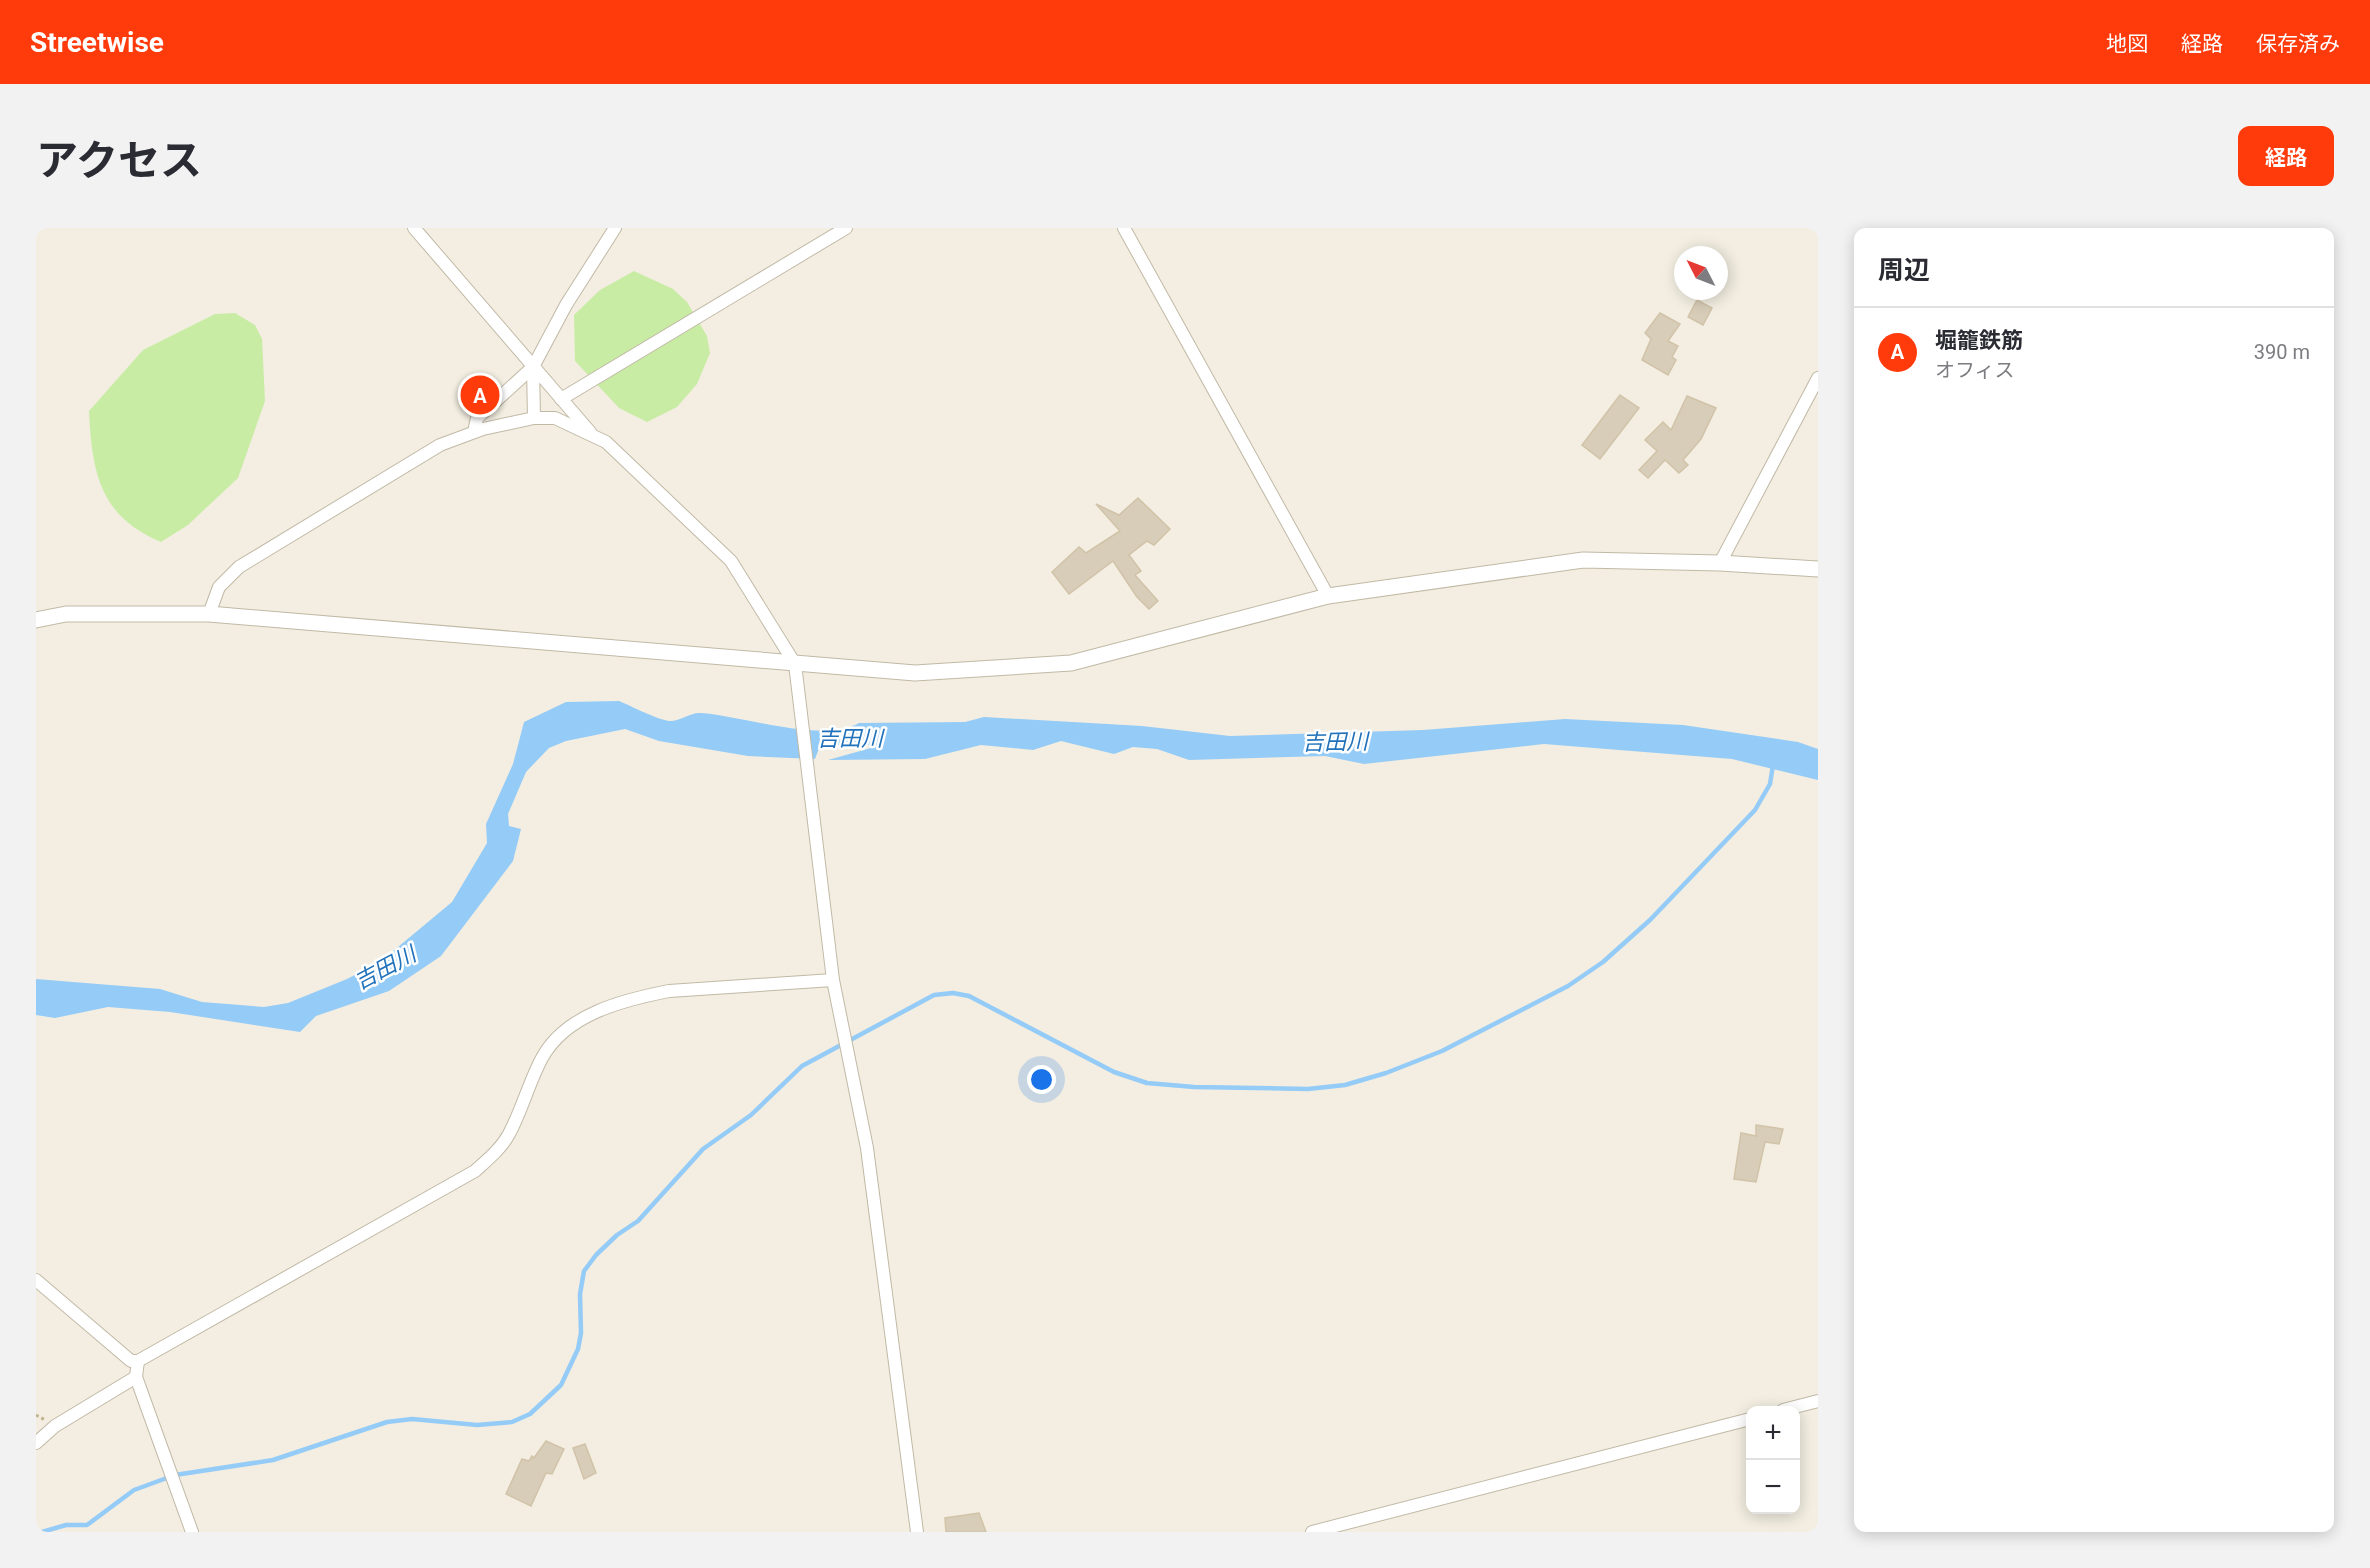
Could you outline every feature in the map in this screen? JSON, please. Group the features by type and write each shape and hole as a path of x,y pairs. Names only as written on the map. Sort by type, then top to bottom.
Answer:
{"street":[{"path":"414,228 593,436"},
{"path":"474,432 477,418 533,367 566,305 615,228"},
{"path":"561,399 846,228"},
{"path":"1124,228 1328,596"},
{"path":"533,367 534,418"},
{"path":"1720,563 1818,378"},
{"path":"209,614 219,587 239,567 440,445 474,432 534,418 555,418 606,442 731,561 795,664 833,980 867,1148 917,1532"},
{"path":"36,620 66,614 209,614 915,673 1071,663 1328,596 1584,560 1720,563 1818,569"},
{"path":"36,1280 131,1361 138,1362 235,1304 475,1171 508,1135 547,1050 564,1032 597,1011 643,996 669,991 833,980"},
{"path":"138,1362 136,1377 192,1532"},
{"path":"36,1443 55,1426 136,1377"},
{"path":"1799,1406 1818,1401"},
{"path":"1312,1532 1746,1420"}],"green space":[{"path":"634,271 673,289 687,302 707,336 710,353 697,384 677,407 647,422 619,408 575,361 574,315 600,290"},
{"path":"235,313 255,325 262,339 265,401 238,478 188,525 161,542 124,519 103,490 93,454 89,411 143,350 215,314"}],"water":[{"name":"吉田川","path":"619,701 652,716 670,721 701,713 783,727 825,731 844,729 859,723 965,722 984,717 1142,726 1230,736 1423,730 1565,719 1683,725 1798,742 1818,749 1818,780 1732,759 1544,744 1364,764 1325,756 1189,760 1157,749 1133,747 1114,754 1061,741 1033,750 981,745 925,759 828,760 878,746 853,744 820,746 815,759 748,756 659,741 625,729 566,741 549,748 526,772 508,814 509,826 521,829 513,861 441,956 389,991 316,1016 300,1032 170,1012 108,1007 55,1018 36,1015 36,979 160,989 202,1002 264,1007 288,1003 347,979 380,962 452,902 487,843 486,824 513,764 524,722 566,702"}],"building":[{"path":"1697,300 1712,308 1703,325 1688,317"},
{"path":"1660,313 1680,324 1668,341 1678,346 1672,357 1676,360 1668,375 1642,360 1651,339 1645,333"},
{"path":"1620,395 1639,408 1600,459 1582,445"},
{"path":"1687,396 1716,408 1701,439 1683,460 1688,465 1679,473 1665,460 1648,478 1639,470 1657,451 1645,440 1663,422 1671,430"},
{"path":"1138,498 1170,529 1154,545 1147,541 1129,555 1141,571 1135,575 1158,601 1149,609 1137,597 1113,561 1069,594 1052,572 1079,547 1086,553 1120,531 1096,504 1119,515"},
{"path":"1756,1125 1783,1129 1779,1144 1765,1142 1756,1182 1734,1179 1741,1133 1756,1136"},
{"path":"546,1441 564,1449 552,1474 546,1473 531,1506 506,1494 522,1459 529,1461 532,1456 534,1458"},
{"path":"585,1444 596,1473 584,1479 573,1448"},
{"path":"979,1513 986,1532 946,1532 945,1518"}],"waterway":[{"path":"42,1532 66,1525 87,1525 134,1490 175,1475 273,1460 387,1422 412,1419 477,1425 512,1422 530,1414 561,1385 578,1349 581,1333 580,1294 584,1271 596,1255 617,1235 638,1221 703,1149 751,1115 802,1066 934,995 953,993 969,996 1114,1072 1147,1083 1194,1087 1308,1089 1345,1085 1386,1073 1442,1051 1568,986 1603,962 1650,920 1755,810 1770,784 1773,765"}],"place":[{"name":"堀籠鉄筋","path":"480,395"}]}
